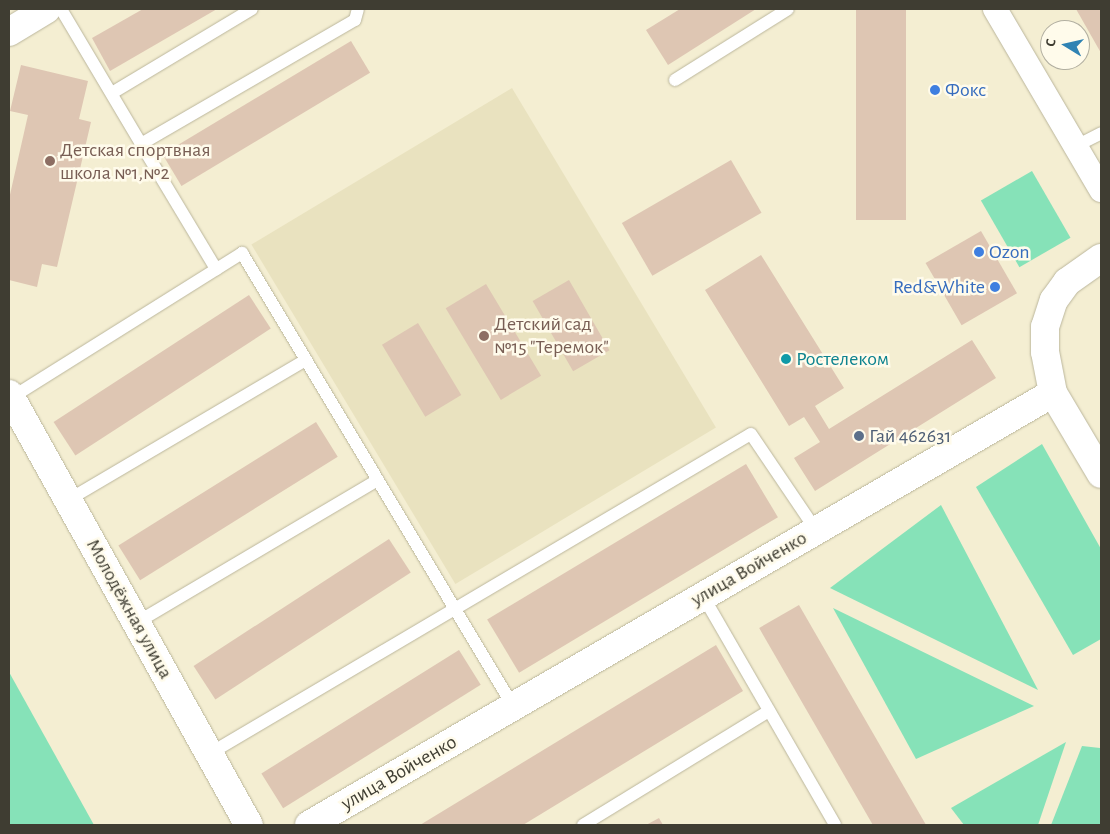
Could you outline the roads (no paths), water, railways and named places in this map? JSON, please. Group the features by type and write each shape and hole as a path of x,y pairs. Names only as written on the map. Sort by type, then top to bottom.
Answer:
{"main road":[{"path":"9,32 47,9"},
{"path":"1101,258 1067,282 1054,300 1045,327 1045,352 1053,393 1101,474"},
{"name":"улица Войченко","path":"309,825 1053,393"},
{"name":"Молодёжная улица","path":"10,396 249,825"}],"street":[{"path":"995,9 1101,190"}],"lane":[{"path":"61,9 216,269"},
{"path":"112,93 252,9"},
{"path":"141,144 355,20 358,9"},
{"path":"675,80 788,9"},
{"path":"1076,146 1101,133"},
{"path":"10,396 242,253 513,706"},
{"path":"68,500 306,360"},
{"path":"209,754 752,434 816,530"},
{"path":"136,623 378,480"},
{"path":"702,596 835,825"},
{"path":"582,825 769,711"}],"place":[{"name":"Фокс","path":"935,90"},
{"name":"Детская спортвная школа №1,№2","path":"50,161"},
{"name":"Ozon","path":"979,252"},
{"name":"Red&White","path":"995,287"},
{"name":"Детский сад №15 \"Теремок\"","path":"484,336"},
{"name":"Ростелеком","path":"786,359"},
{"name":"Гай 462631","path":"859,436"}]}
